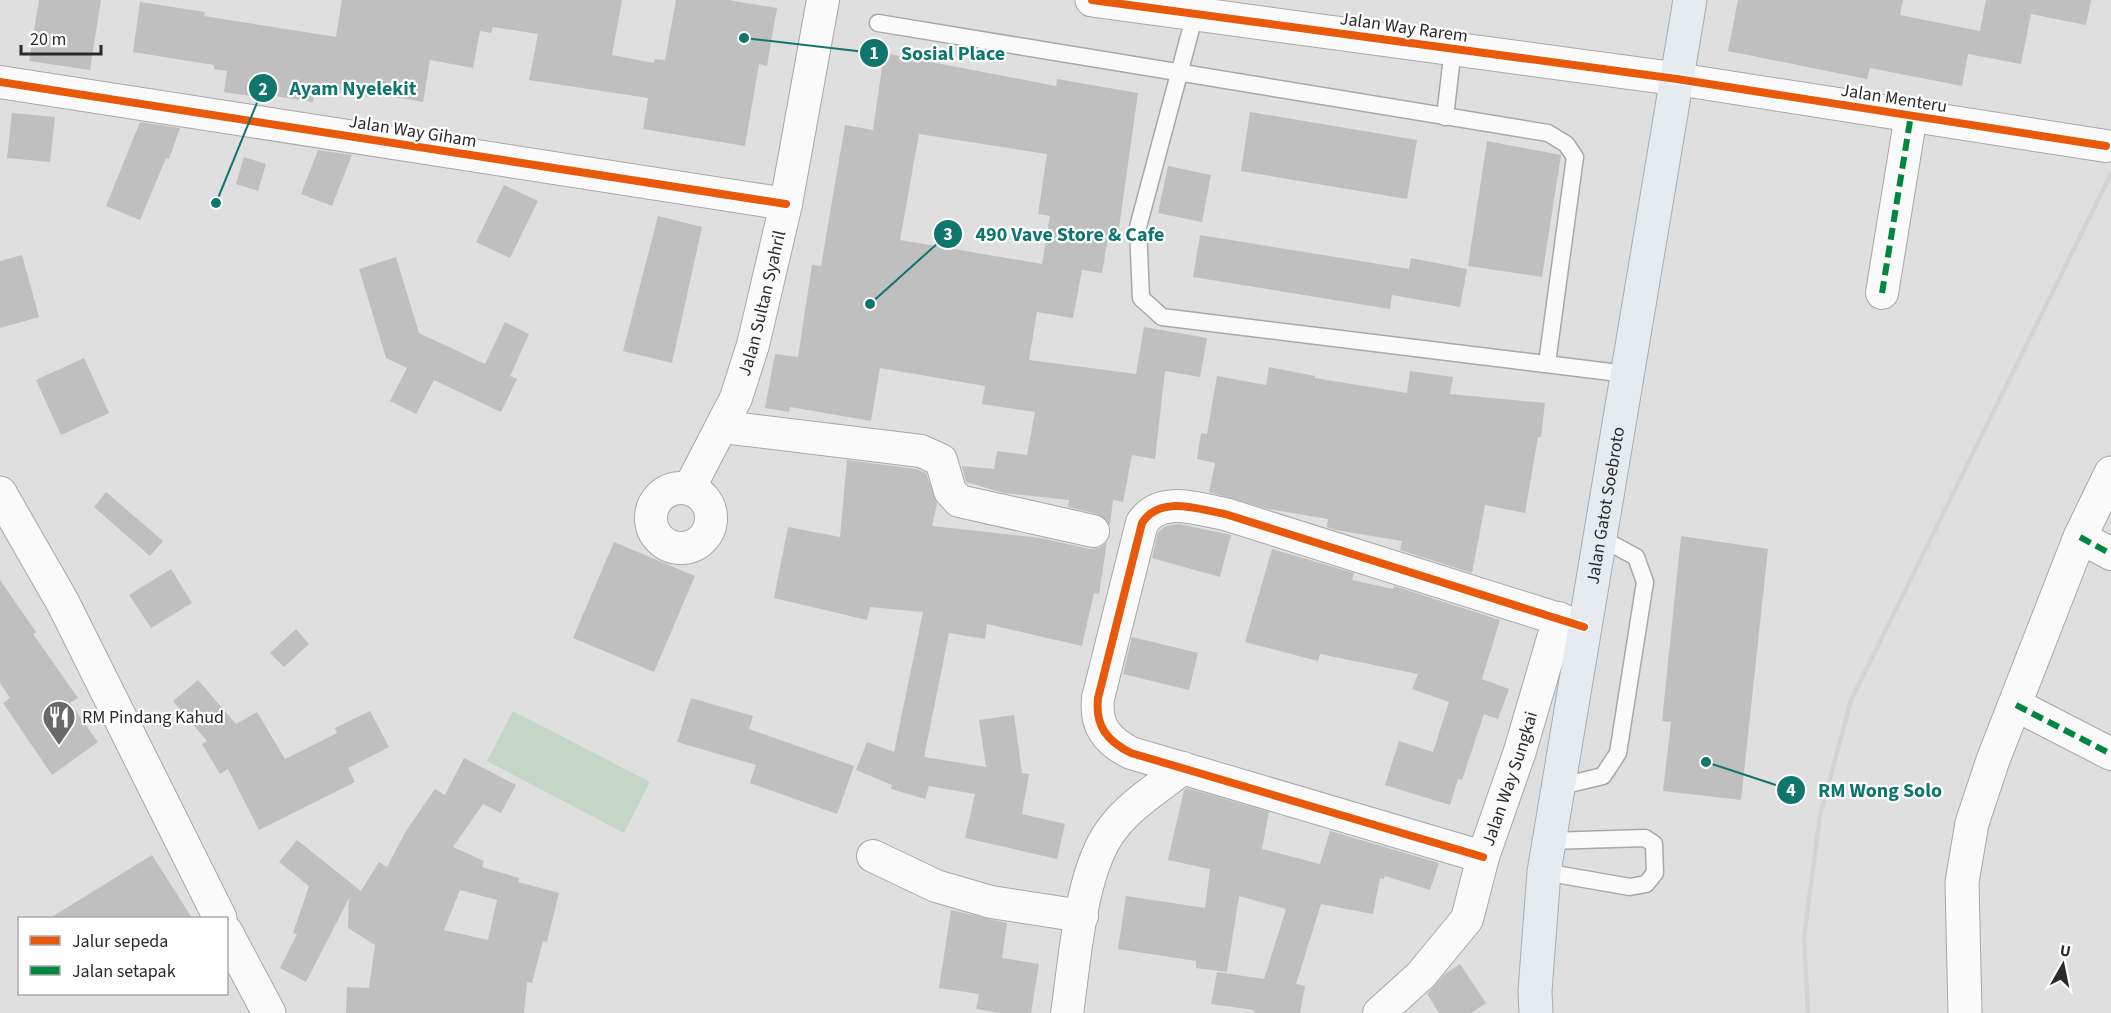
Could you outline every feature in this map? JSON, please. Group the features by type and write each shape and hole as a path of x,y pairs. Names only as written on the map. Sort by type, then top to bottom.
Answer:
{"main road":[{"name":"Jalan Gatot Soebroto","path":"1536,1013 1546,856 1557,787 1572,622 1599,537 1690,0"}],"street":[{"name":"Jalan Sultan Syahril","path":"689,489 736,398 753,345 786,204 823,0"},
{"name":"Jalan Way Rarem","path":"1092,0 1196,7 1453,48 1677,79"},
{"name":"Jalan Menteru","path":"1677,79 2106,146"},
{"name":"Jalan Way Giham","path":"0,82 786,204"},
{"path":"1882,293 1911,115"},
{"path":"723,427 921,451 941,460 950,491 959,501 1093,531"},
{"path":"1965,1013 1962,882 1972,823 2080,537 2111,473"},
{"path":"0,493 63,603 220,917"},
{"path":"1483,857 1131,753 1115,745 1099,724 1098,698 1142,523 1154,509 1170,506 1225,514 1572,622"},
{"path":"2080,537 2111,554"},
{"name":"Jalan Way Sungkai","path":"1379,1013 1421,975 1467,919 1483,857 1520,751 1572,622"},
{"path":"2016,705 2111,754"},
{"path":"1067,1013 1090,876 1112,828 1183,768"},
{"path":"873,855 936,886 991,902 1082,916"},
{"path":"228,936 269,1013"}],"lane":[{"path":"1196,7 1138,227 1141,298 1162,317 1627,374"},
{"path":"878,23 1548,134 1566,144 1575,157 1547,363"},
{"path":"1445,117 1453,48"},
{"path":"1557,787 1603,776 1618,753 1645,582 1636,557 1599,537"},
{"path":"1645,838 1654,844 1655,873 1646,884 1630,886 1546,856 1645,838"}],"green space":[{"path":"513,711 650,782 624,833 487,761"}],"building":[{"path":"39,0 101,0 90,70 29,61"},
{"path":"342,0 622,0 612,55 654,63 655,59 665,60 676,0 728,0 777,8 767,66 759,64 745,146 643,129 648,98 529,80 538,34 493,27 491,33 480,31 473,68 430,60 423,102 371,93 370,97 315,88 313,102 269,95 269,99 224,92 227,71 214,69 214,65 133,52 140,2 205,12 204,16 336,37"},
{"path":"1738,0 1903,0 1900,15 1980,31 1986,0 2091,0 2086,25 2031,14 2021,64 1968,54 1962,86 1870,68 1867,79 1728,51"},
{"path":"884,53 1056,86 1057,79 1138,93 1119,228 1110,226 1102,273 1082,270 1073,318 1037,312 1029,360 1136,374 1144,327 1207,338 1200,377 1165,371 1155,459 1132,455 1123,502 1113,500 1110,525 1097,514 1068,507 1069,500 1004,493 966,482 962,466 994,469 997,451 1027,455 1035,412 982,404 985,386 880,368 871,421 790,407 789,412 765,408 775,354 798,357 812,265 821,266 845,125 873,130","holes":["919,134 1047,154 1038,214 1050,216 1042,264 900,240"]},
{"path":"1250,112 1417,140 1407,199 1241,171"},
{"path":"12,113 55,117 50,162 7,158"},
{"path":"140,122 180,128 169,159 166,158 140,220 106,206"},
{"path":"1487,141 1561,155 1542,277 1468,266"},
{"path":"318,150 352,155 332,206 301,194"},
{"path":"244,157 266,164 258,191 236,184"},
{"path":"1168,166 1211,175 1202,222 1158,213"},
{"path":"504,185 538,201 510,258 476,242"},
{"path":"658,216 702,227 672,363 623,351"},
{"path":"1200,235 1409,269 1411,258 1467,269 1460,307 1392,295 1390,309 1193,277"},
{"path":"22,255 39,317 0,328 0,261"},
{"path":"396,257 419,333 485,364 505,322 529,334 510,376 517,379 501,412 434,380 416,414 390,401 407,368 386,358 359,269"},
{"path":"84,358 109,413 61,435 36,380"},
{"path":"1269,367 1315,376 1315,378 1407,393 1410,371 1453,377 1450,394 1545,403 1541,437 1538,437 1525,513 1485,505 1472,573 1400,550 1402,541 1336,530 1327,527 1328,519 1268,509 1209,492 1215,463 1197,459 1201,433 1207,434 1217,376 1266,385"},
{"path":"847,460 916,469 926,473 937,503 932,526 1040,538 1090,549 1099,548 1107,542 1099,594 1094,593 1082,646 987,624 985,639 949,633 924,757 986,767 979,720 1014,715 1022,773 1029,774 1022,814 1065,824 1057,859 965,838 975,794 929,786 925,799 891,789 892,785 856,770 867,742 894,752 923,612 870,607 867,620 774,598 788,527 840,537"},
{"path":"106,492 163,541 150,556 94,507"},
{"path":"1179,524 1231,535 1220,577 1152,558 1158,532 1166,526"},
{"path":"1681,536 1768,549 1741,800 1663,791 1671,722 1662,721"},
{"path":"614,542 695,576 654,672 573,638"},
{"path":"1272,549 1354,573 1352,580 1393,589 1394,586 1500,620 1482,679 1509,689 1498,719 1484,714 1462,780 1458,779 1450,805 1385,785 1399,741 1433,752 1449,702 1412,689 1418,674 1320,654 1318,661 1245,642"},
{"path":"171,569 192,603 151,628 129,595"},
{"path":"0,580 36,632 33,634 78,698 70,703 98,742 52,775 3,703 10,698 0,683"},
{"path":"296,629 309,644 284,667 270,653"},
{"path":"1132,637 1198,653 1189,690 1123,674"},
{"path":"198,680 236,724 257,712 285,759 337,733 335,728 370,711 389,747 348,768 355,782 259,830 228,769 220,774 202,744 207,741 173,701"},
{"path":"691,698 753,716 749,729 854,766 837,814 750,783 756,765 677,742"},
{"path":"464,758 516,785 501,813 483,804 453,847 484,861 482,867 519,878 518,882 559,893 547,942 543,941 532,983 527,982 524,1013 346,1013 347,987 369,988 375,945 348,928 349,898 306,982 280,968 297,934 293,933 309,886 279,862 297,840 361,891 379,862 387,867 406,831 435,789 445,795","holes":["460,890 497,900 488,940 444,930"]},
{"path":"1187,788 1269,812 1262,849 1320,864 1330,831 1439,863 1430,890 1385,876 1384,879 1380,878 1373,914 1321,904 1296,984 1305,986 1300,1013 1254,1013 1254,1010 1211,1004 1217,972 1264,979 1286,909 1239,896 1227,972 1196,968 1196,961 1118,949 1126,896 1205,908 1210,869 1168,860 1184,790"},
{"path":"152,855 191,917 52,917"},
{"path":"951,910 1007,923 1002,958 1039,964 1031,1013 1001,1013 976,1009 979,994 939,988"},
{"path":"1460,964 1486,1003 1471,1013 1439,1013 1427,994 1445,974"}],"railway":[{"path":"1808,1013 1804,937 1820,816 1851,700 2111,174"}],"marked path":[{"path":"1882,293 1911,115"},
{"path":"2080,537 2111,554"},
{"path":"2016,705 2111,754"}],"cycle path":[{"path":"1092,0 1677,79 2106,146"},
{"path":"0,82 786,204"},
{"path":"1483,857 1131,753 1109,738 1101,725 1098,698 1142,523 1150,514 1169,507 1191,507 1225,514 1584,627"}],"place":[{"name":"Sosial Place","path":"744,38"},
{"name":"Ayam Nyelekit","path":"216,203"},
{"name":"490 Vave Store & Cafe","path":"870,304"},
{"name":"RM Pindang Kahud","path":"59,746"},
{"name":"RM Wong Solo","path":"1706,762"}]}
